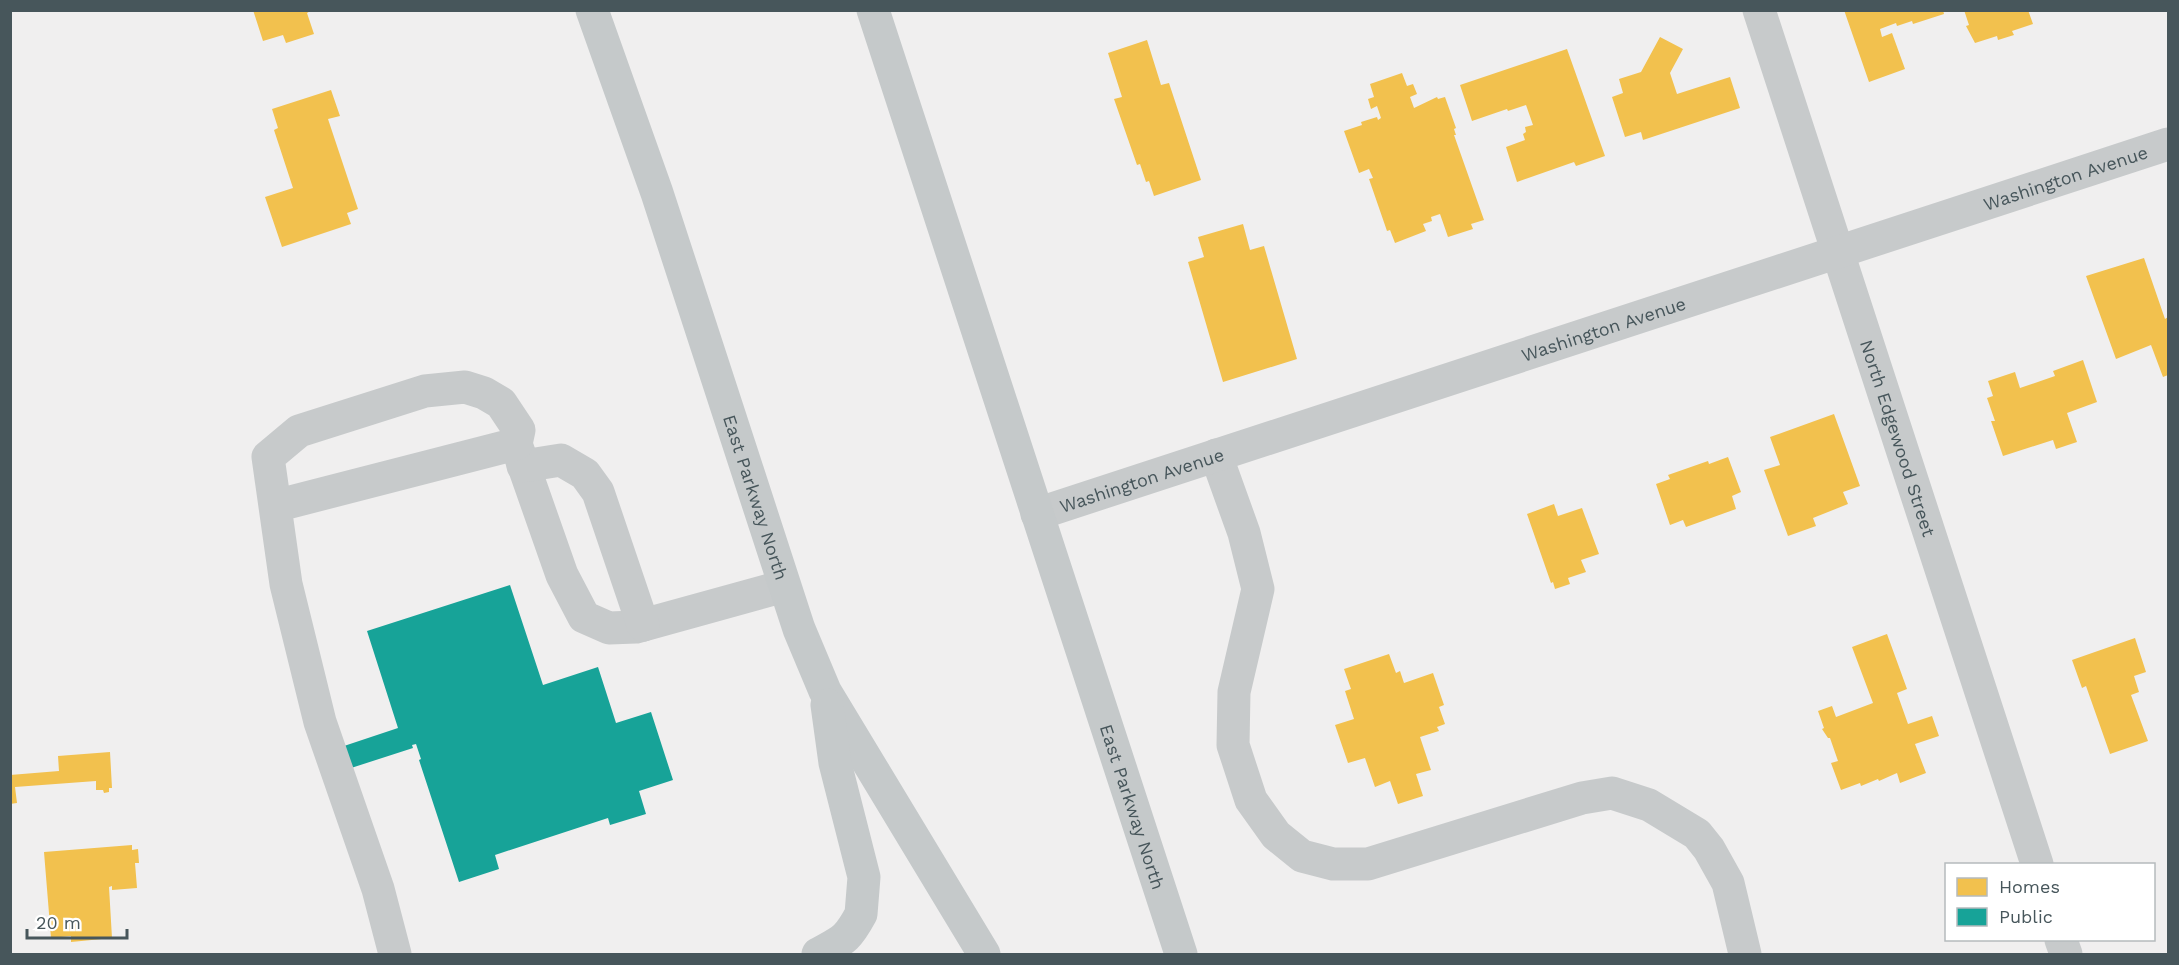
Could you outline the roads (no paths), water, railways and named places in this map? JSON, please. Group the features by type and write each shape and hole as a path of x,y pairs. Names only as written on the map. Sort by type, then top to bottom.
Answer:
{"main road":[{"name":"East Parkway North","path":"592,10 657,194 799,629 825,691 984,954"},
{"name":"East Parkway North","path":"873,10 1181,954"},
{"path":"818,954 847,938 861,914 864,877 835,763 825,691"}],"street":[{"name":"North Edgewood Street","path":"1759,10 2037,863"},
{"name":"Washington Avenue","path":"1037,513 2169,144"},
{"path":"395,954 378,889 320,722 286,584 268,457 299,431 425,391 465,387 501,403 519,430 520,455 562,575 584,617 609,628 636,627 784,586"},
{"path":"275,506 520,455 561,460 585,474 598,492 644,625"},
{"path":"1216,455 1244,533 1258,589 1234,692 1233,746 1251,800 1276,835 1302,856 1333,864 1368,864 1582,798 1612,794 1649,805 1697,834 1709,849 1728,883 1745,954"}]}
